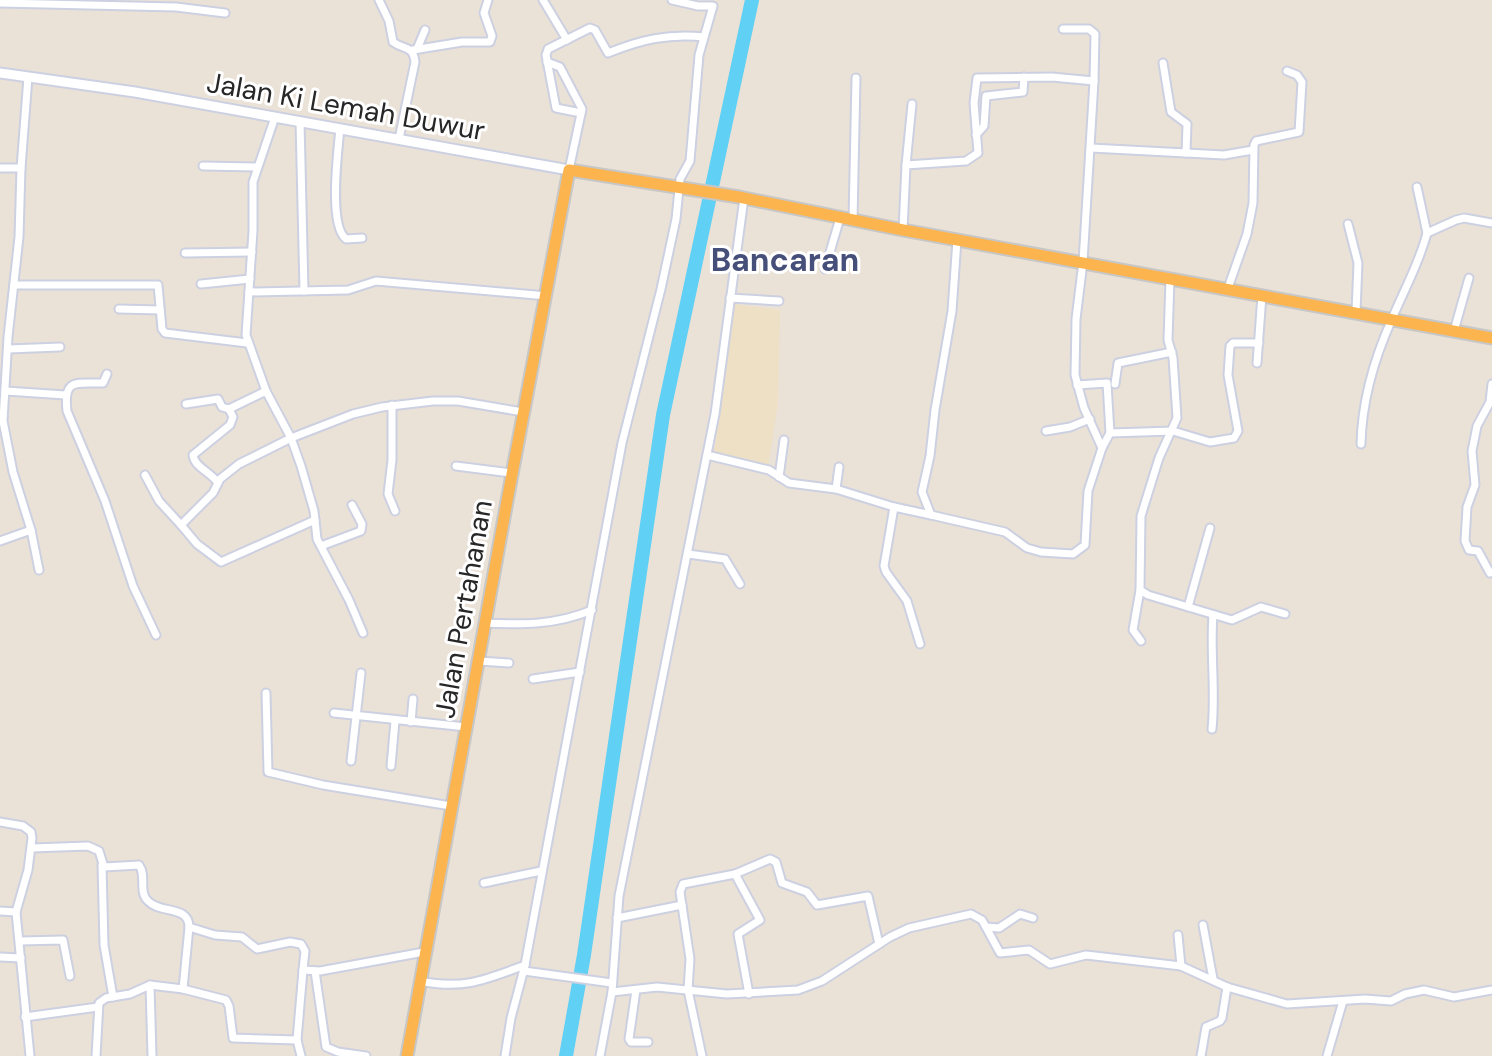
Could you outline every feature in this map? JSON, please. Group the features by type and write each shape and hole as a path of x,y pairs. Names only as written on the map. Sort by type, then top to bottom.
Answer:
{"highway":[{"name":"Jalan Ki Lemah Duwur","path":"569,170 741,197 853,221 1492,338"},
{"name":"Jalan Pertahanan","path":"407,1056 511,473 569,170"}],"main road":[{"name":"Jalan Ki Lemah Duwur","path":"0,73 135,92 569,170"}],"street":[{"path":"379,0 389,21 393,42 415,50 462,42 490,42 492,36 484,13 488,0"},
{"path":"543,0 567,40"},
{"path":"505,1056 622,443 676,219 680,179 690,161 694,99 704,37 713,6 672,0"},
{"path":"0,3 176,3 225,13"},
{"path":"581,113 556,108 546,52 593,28 608,53 645,39 676,35 704,37"},
{"path":"1063,29 1089,29 1095,34 1091,148 1075,363 1077,385 1102,448"},
{"path":"399,139 415,50 425,30"},
{"path":"547,62 560,67 578,99 581,113 569,170"},
{"path":"1163,63 1171,112 1187,124 1186,153"},
{"path":"1228,288 1247,234 1253,203 1253,150 1256,141 1299,133 1302,82 1287,71"},
{"path":"28,77 19,237 3,421 39,570"},
{"path":"976,135 984,126 986,96 1021,93 1024,77"},
{"path":"853,221 856,78"},
{"path":"906,165 971,159 978,153 974,103 977,78 1094,81"},
{"path":"903,230 912,104"},
{"path":"275,117 256,167 247,343 266,391 291,438 308,486 316,535 363,633"},
{"path":"300,121 304,291"},
{"path":"340,128 336,195 341,237 362,238"},
{"path":"1091,148 1224,155 1253,150"},
{"path":"203,166 256,167"},
{"path":"0,168 21,168"},
{"path":"1361,444 1368,385 1392,319 1416,271 1427,233 1417,187"},
{"path":"600,1056 612,988 619,896 715,414 741,197"},
{"path":"825,269 840,218"},
{"path":"1427,233 1464,218 1492,223"},
{"path":"1348,224 1358,263 1356,312"},
{"path":"931,515 922,492 952,311 957,240"},
{"path":"185,253 252,252"},
{"path":"1454,331 1469,278"},
{"path":"201,284 250,279"},
{"path":"1141,641 1133,630 1140,590 1141,516 1159,458 1173,431 1177,409 1172,352 1168,340 1170,279"},
{"path":"249,292 354,289 376,281 547,296"},
{"path":"14,285 158,285 165,333 247,343"},
{"path":"1257,363 1262,295"},
{"path":"730,298 779,301"},
{"path":"119,309 160,310"},
{"path":"1110,433 1173,431 1210,442 1237,436 1228,375 1230,346 1233,343 1259,343"},
{"path":"8,349 60,347"},
{"path":"1115,384 1118,363 1172,352"},
{"path":"107,374 103,383 74,383 65,395 71,426 93,471 133,586 156,635"},
{"path":"707,455 769,470 789,483 836,489 894,507 1005,532 1027,548 1041,552 1077,553 1085,545 1088,491 1110,433 1107,383 1077,385"},
{"path":"1490,573 1478,551 1469,550 1466,546 1465,530 1467,507 1475,485 1472,451 1477,426 1490,402 1492,384"},
{"path":"6,391 65,395"},
{"path":"186,404 217,399 222,407 229,409 266,391"},
{"path":"181,525 213,493 224,475 248,459 353,414 392,405 458,401 523,412"},
{"path":"392,405 392,460 388,494 395,511"},
{"path":"218,483 197,464 193,455 199,447 216,439 230,425 233,417 229,409"},
{"path":"1046,431 1070,427 1090,419"},
{"path":"779,477 784,440"},
{"path":"456,466 511,473"},
{"path":"836,489 839,467"},
{"path":"145,475 159,501 197,544 221,562 315,520"},
{"path":"321,546 361,531 362,524 352,505"},
{"path":"894,507 884,566 907,601 920,644"},
{"path":"1188,607 1210,528"},
{"path":"0,541 31,530"},
{"path":"688,554 725,559 740,584"},
{"path":"1140,590 1234,621 1261,607 1285,614"},
{"path":"484,623 544,624 567,620 592,610"},
{"path":"1212,729 1215,694 1211,635 1213,615"},
{"path":"479,661 509,663"},
{"path":"533,679 580,672"},
{"path":"351,761 361,673"},
{"path":"266,693 268,772 323,785 451,806"},
{"path":"411,722 413,699"},
{"path":"334,713 466,727"},
{"path":"391,766 395,721"},
{"path":"0,822 27,828 32,838 16,912 30,1056"},
{"path":"32,848 88,846 99,851 104,945 113,997"},
{"path":"702,1056 688,990 690,959 680,892 683,884 735,874 770,859 776,862 782,883 810,894 817,905 868,896 879,944"},
{"path":"102,865 109,868 134,863 139,865 144,873 143,893 148,902 184,914 189,921 183,989"},
{"path":"484,883 541,871"},
{"path":"735,874 760,920 738,934 749,994"},
{"path":"617,918 682,905"},
{"path":"0,911 16,912"},
{"path":"986,927 999,928 1020,914 1033,918"},
{"path":"420,981 441,985 474,984 524,968 602,983 612,988 636,990 657,987 749,994 798,990 822,981 879,944 922,924 963,915 977,916 1000,953 1025,949 1050,964 1086,955 1181,966 1227,987 1287,1004 1391,1001 1424,990 1454,997 1492,990"},
{"path":"1203,925 1213,979"},
{"path":"189,927 215,935 242,937 257,949 297,942 304,948 297,1040 301,1056"},
{"path":"1178,935 1181,966"},
{"path":"20,941 63,940 70,976"},
{"path":"303,970 315,971 424,952"},
{"path":"0,957 21,958"},
{"path":"315,971 326,1047 366,1056"},
{"path":"150,985 152,1056"},
{"path":"96,1056 98,1007 102,999 130,994 150,985 183,989 226,1000 233,1038 297,1040"},
{"path":"1201,1056 1206,1027 1222,1018 1227,987"},
{"path":"636,990 629,1039 631,1042 648,1042"},
{"path":"1327,1056 1343,1001"},
{"path":"25,1017 98,1007"}],"shaded area":[{"path":"734,304 780,310 778,403 768,466 714,453"}],"waterway":[{"path":"566,1056 584,955 663,415 752,0"}],"district":[{"name":"Bancaran","path":"785,260"}]}
